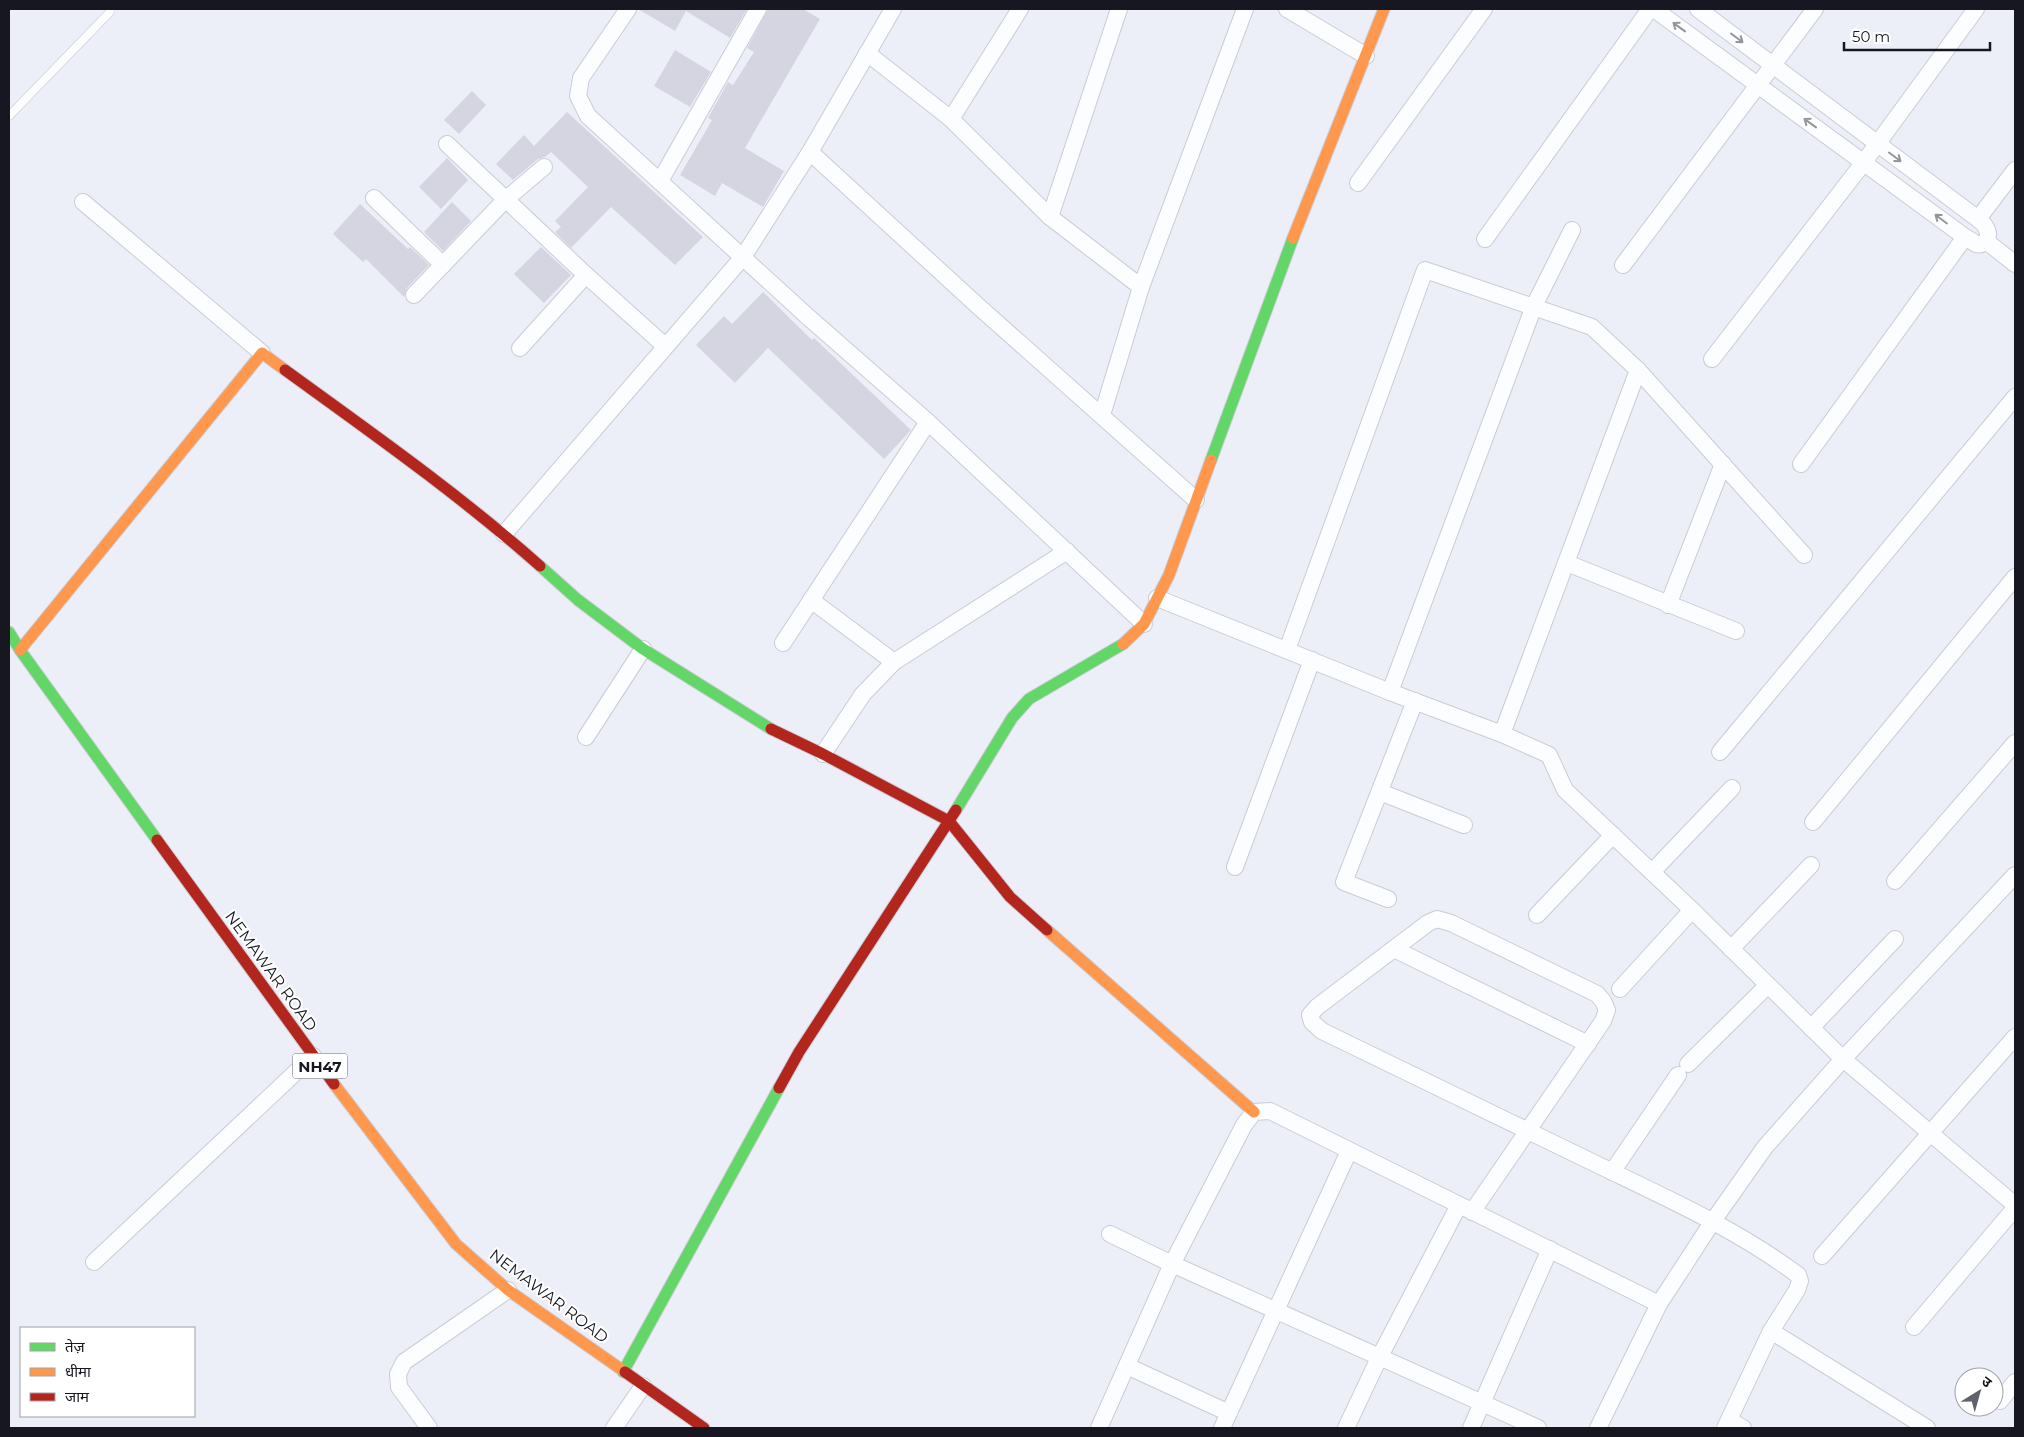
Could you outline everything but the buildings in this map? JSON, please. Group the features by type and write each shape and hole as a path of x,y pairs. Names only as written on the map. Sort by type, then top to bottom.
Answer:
{"main road":[{"path":"623,1372 799,1052 949,821 1012,718 1028,699 1122,645 1144,624 1169,575 1287,254 1384,9"},
{"path":"20,650 262,353 414,464 504,534 578,600 643,649 774,732 823,754 949,821 1010,897 1254,1112"},
{"name":"NEMAWAR ROAD","path":"9,632 20,650 313,1056 456,1244 508,1290 704,1428"}],"street":[{"path":"628,9 581,78 578,96 588,116 928,422 1144,624"},
{"path":"660,181 758,9"},
{"path":"504,534 743,257 810,152 893,9"},
{"path":"951,119 1020,9"},
{"path":"1050,217 1119,9"},
{"path":"1102,415 1141,287 1245,9"},
{"path":"1287,9 1366,56"},
{"path":"1358,182 1484,9"},
{"path":"1485,240 1652,9 1965,237 1977,244 1982,244 1986,241 1988,236 1986,228 1978,219 1698,9"},
{"path":"1623,265 1815,9"},
{"path":"1712,359 1864,162 1976,9"},
{"path":"867,53 951,119 1050,217 1141,287"},
{"path":"447,144 505,200 665,346"},
{"path":"810,152 978,306 1196,500"},
{"path":"414,295 505,200 544,167"},
{"path":"1978,219 2015,170"},
{"path":"374,198 443,265"},
{"path":"83,202 262,353"},
{"path":"1390,692 1534,306 1572,230"},
{"path":"1801,464 1965,237"},
{"path":"1986,241 2015,264"},
{"path":"1287,650 1426,270 1592,327 1638,370 1804,555"},
{"path":"520,348 586,275"},
{"path":"1502,734 1638,370"},
{"path":"1720,752 2015,397"},
{"path":"783,642 928,422"},
{"path":"1668,605 1723,464"},
{"path":"823,754 863,694 894,662 1067,551"},
{"path":"1567,563 1736,631"},
{"path":"1814,822 2015,577"},
{"path":"1157,598 1415,702 1502,734 1549,755 1565,790 1692,910 1843,1059 2015,1206 1914,1327"},
{"path":"810,600 894,662"},
{"path":"586,736 643,649"},
{"path":"1235,867 1312,660"},
{"path":"1388,899 1344,882 1415,702"},
{"path":"1895,881 2015,743"},
{"path":"1652,872 1732,788"},
{"path":"1380,792 1464,825"},
{"path":"1537,915 1613,835"},
{"path":"1731,949 1811,866"},
{"path":"1598,1428 1659,1304 1713,1221 1765,1147 1843,1059 2015,875"},
{"path":"1620,989 1692,910"},
{"path":"1346,1428 1379,1358 1466,1209 1529,1131 1604,1021 1607,1010 1597,994 1451,923 1438,919 1428,923 1317,1008 1310,1015 1312,1022 1322,1031 1529,1131 1713,1221 1798,1275 1800,1281 1798,1290 1771,1331 1727,1424 1743,1428"},
{"path":"1811,1028 1895,939"},
{"path":"1394,949 1588,1044"},
{"path":"1612,1172 1683,1070 1768,985"},
{"path":"1822,1256 2015,1037"},
{"path":"94,1262 313,1056"},
{"path":"1099,1428 1172,1264 1244,1125 1254,1112 1270,1111 1659,1304"},
{"path":"1127,1366 1225,1421 1349,1150"},
{"path":"1110,1234 1379,1358 1538,1428"},
{"path":"1471,1428 1550,1249"},
{"path":"429,1428 399,1387 398,1374 404,1362 508,1290"},
{"path":"1771,1331 1927,1428"},
{"path":"2004,1396 2015,1382"},
{"path":"614,1428 644,1386"}],"lane":[{"path":"9,116 111,9"}],"traffic: fast":[{"path":"1211,460 1293,238"},
{"path":"540,566 578,600 643,649 771,729"},
{"path":"9,632 157,840"},
{"path":"956,810 1012,718 1029,699 1123,644"},
{"path":"623,1372 779,1088"}],"traffic: slow":[{"path":"1293,238 1384,9"},
{"path":"20,650 262,353 285,370"},
{"path":"1123,644 1144,624 1169,575 1211,460"},
{"path":"1047,930 1254,1112"},
{"path":"334,1084 456,1244 508,1290 625,1372"}],"traffic: jam":[{"path":"285,370 447,489 540,566"},
{"path":"771,729 823,754 949,821 1010,897 1047,930"},
{"path":"779,1088 799,1052 956,810"},
{"path":"157,840 334,1084"},
{"path":"625,1372 704,1428"}]}
